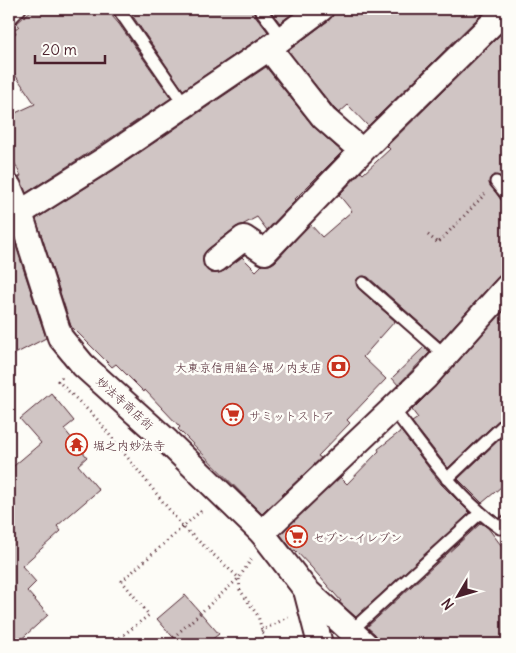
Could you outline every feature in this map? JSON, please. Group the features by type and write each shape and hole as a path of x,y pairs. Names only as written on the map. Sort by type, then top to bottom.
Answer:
{"street":[{"path":"20,213 108,158 321,9"},
{"path":"216,260 244,238 265,252 362,151 507,9"},
{"path":"275,42 324,118 362,151"},
{"name":"妙法寺商店街","path":"9,187 20,213 60,337 84,365 168,442 259,543 358,638"},
{"path":"259,543 446,356 507,286"},
{"path":"306,590 320,644"}],"lane":[{"path":"9,20 20,9"},
{"path":"260,9 275,42"},
{"path":"121,13 185,105"},
{"path":"496,182 507,195"},
{"path":"363,283 446,356"},
{"path":"393,409 447,479 479,514 505,528"},
{"path":"447,479 507,422"},
{"path":"358,638 479,514"}],"path":[{"path":"428,234 438,243 496,182"},
{"path":"63,376 58,381 96,418 183,528 240,578 240,590 258,616 266,644"},
{"path":"112,644 149,615 122,581 208,506"},
{"path":"166,644 240,578 259,543"},
{"path":"261,631 291,615"},
{"path":"288,644 296,637"}],"building":[{"path":"33,9 106,9 119,24 171,98 26,193 19,177 21,176 9,152 9,116 35,104 9,66 9,39 16,33 14,30 19,26 17,23"},
{"path":"140,9 253,9 254,14 268,32 183,90 132,15"},
{"path":"269,9 298,9 280,23"},
{"path":"335,9 481,9 484,12 368,126 348,105 339,113 288,51 329,20"},
{"path":"503,32 507,37 507,184 501,177 495,175 491,177 489,183 501,200 507,202 507,274 502,274 497,278 440,341 368,277 358,278 356,282 358,288 395,321 363,357 386,379 347,420 350,423 318,456 321,458 262,514 178,429 180,427 145,390 144,392 116,364 112,367 71,326 36,219 114,170 266,67 313,126 342,152 267,230 257,217 236,227 203,255 205,268 211,273 224,271 242,257 256,271 262,265 269,265 275,262 310,224 322,237 352,211 339,195 361,172 363,174 390,149 387,146"},
{"path":"13,237 46,338 9,357 9,238"},
{"path":"507,307 507,415 502,417 448,468 412,422 418,418 412,410"},
{"path":"424,347 430,352 398,385 392,378"},
{"path":"51,393 74,421 64,429 87,457 78,465 99,490 57,526 61,531 22,566 36,582 27,591 48,615 16,644 9,644 9,470 41,443 20,419"},
{"path":"401,431 441,484 470,513 356,617 339,602 341,601 295,550 293,551 280,534 340,477 347,484 379,451 378,449"},
{"path":"507,432 507,482 482,503 458,479"},
{"path":"481,523 488,528 507,553 507,644 378,644 375,634 367,627"},
{"path":"185,595 219,634 206,644 179,644 157,619"}],"place":[{"name":"大東京信用組合 堀ノ内支店","path":"338,367"},
{"name":"サミットストア","path":"233,415"},
{"name":"堀之内妙法寺","path":"77,445"},
{"name":"セブン-イレブン","path":"297,537"}]}
